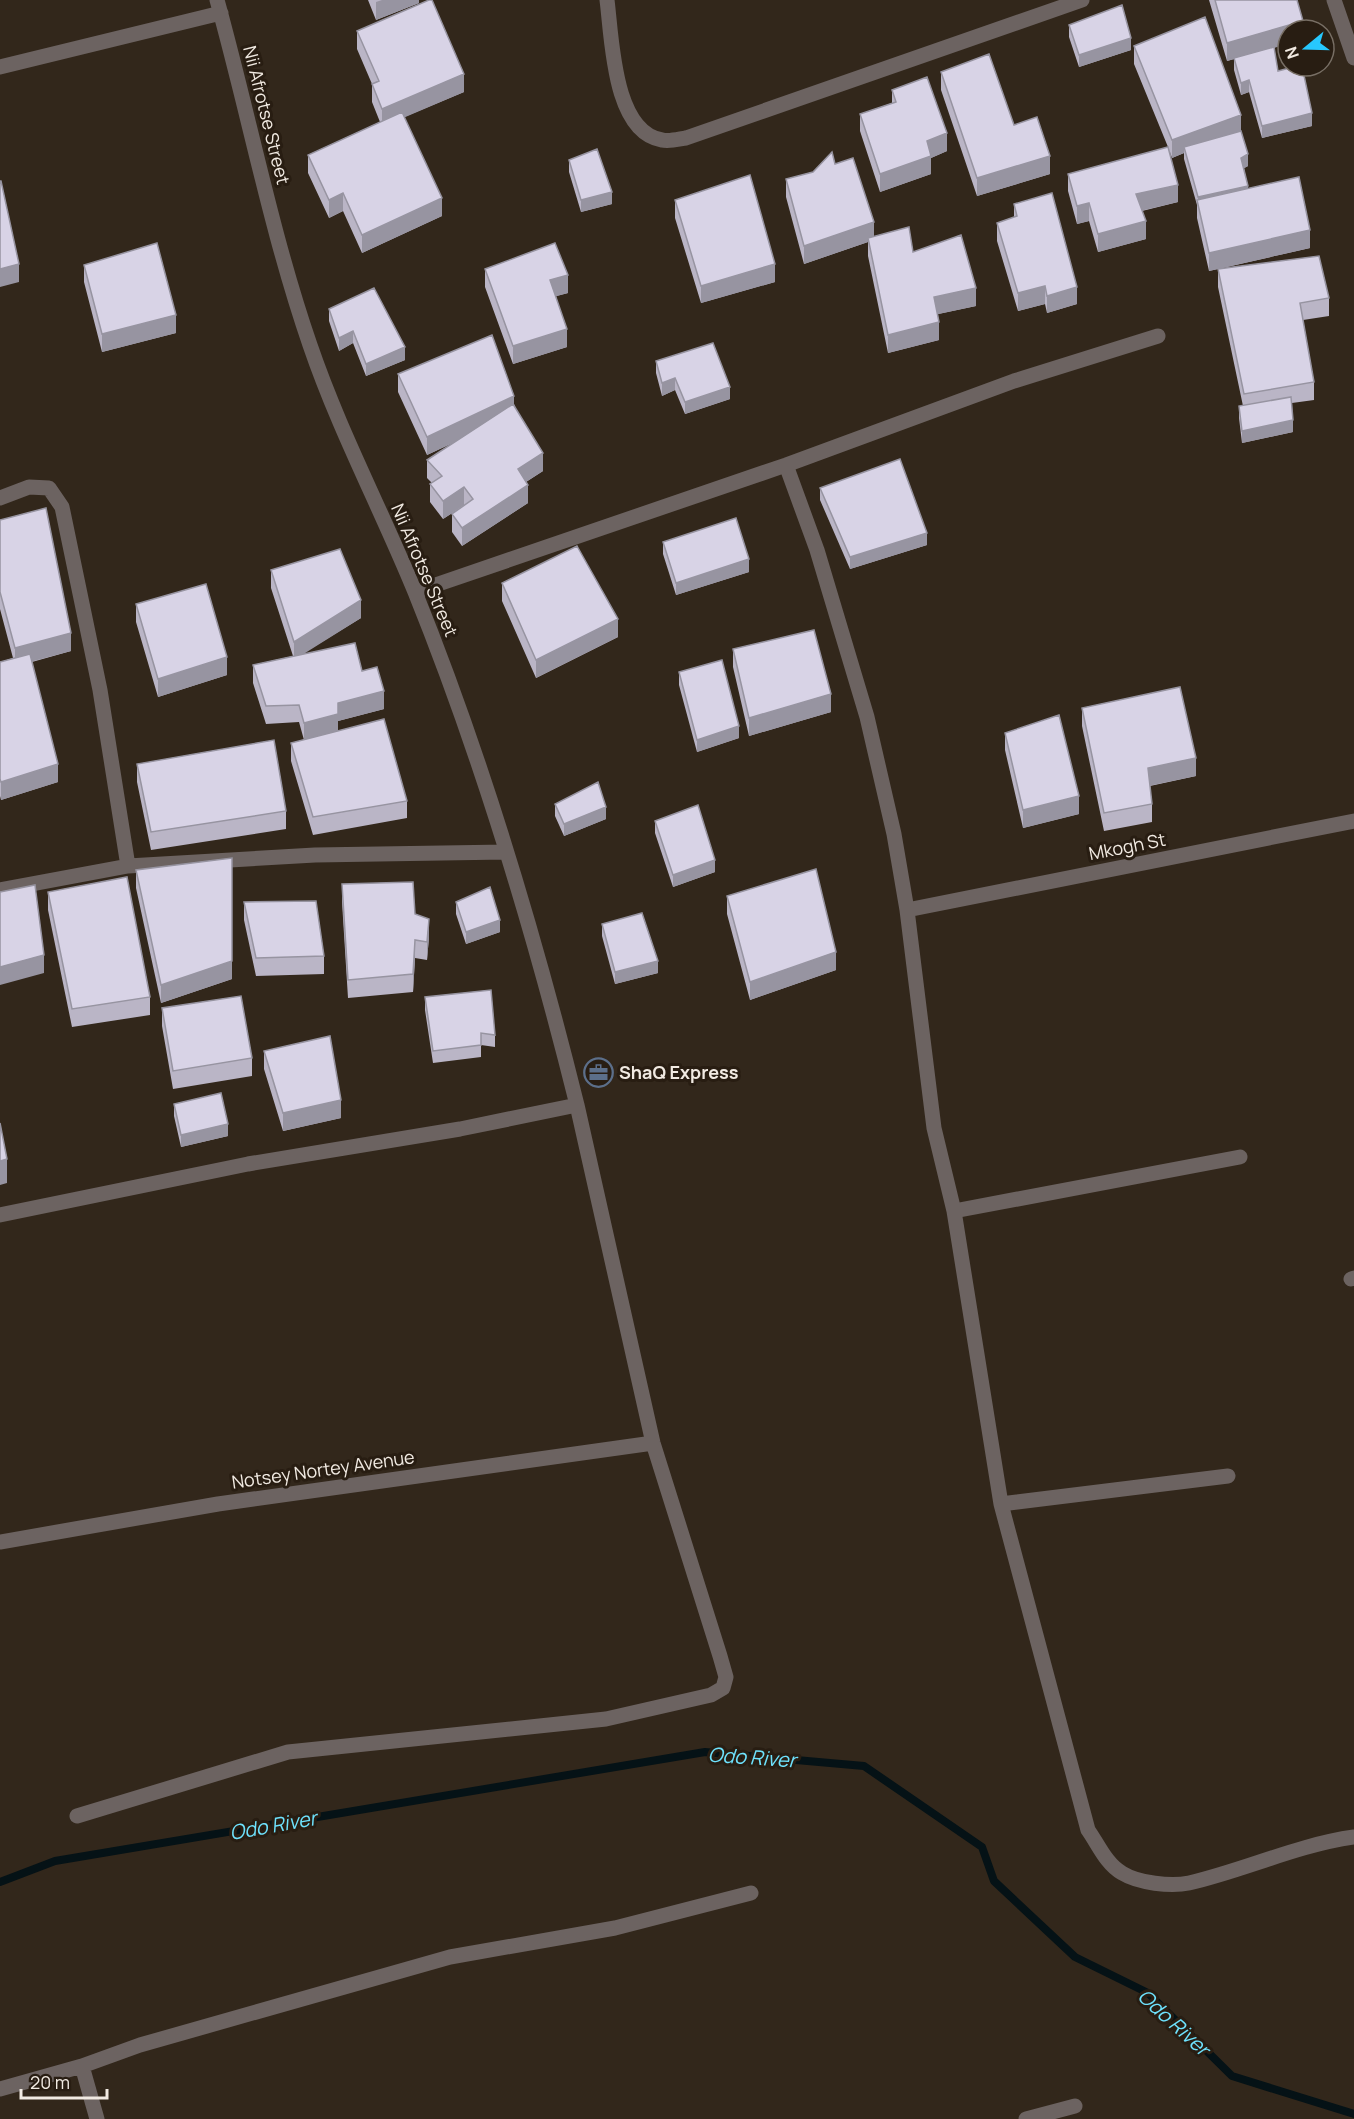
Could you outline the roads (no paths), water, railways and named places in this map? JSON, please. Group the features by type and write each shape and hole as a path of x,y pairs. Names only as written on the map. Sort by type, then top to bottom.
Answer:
{"street":[{"path":"607,0 619,86 629,116 648,134 663,141 686,138 1082,0"},
{"path":"1334,0 1354,58"},
{"path":"0,67 219,7"},
{"name":"Nii Afrotse Street","path":"77,1816 288,1752 606,1719 711,1695 723,1688 726,1677 653,1443 578,1105 506,852 463,721 415,591 340,422 310,344 275,231 219,7"},
{"path":"415,591 786,465 1014,381 1158,336"},
{"path":"786,465 818,550 867,717 894,834 907,910 934,1128 954,1211 1001,1504 1088,1830 1110,1863 1123,1874 1154,1883 1187,1884 1320,1842 1354,1837"},
{"path":"0,498 29,487 49,488 62,507 98,679 129,866"},
{"name":"Mkogh St","path":"907,910 1354,821"},
{"path":"0,890 129,866 315,855 506,852"},
{"path":"0,1215 248,1164 524,1117 578,1105"},
{"path":"954,1211 1240,1157"},
{"name":"Notsey Nortey Avenue","path":"0,1542 218,1504 653,1443"},
{"path":"1001,1504 1228,1476"},
{"path":"0,2089 82,2066 140,2045 450,1957 615,1928 752,1893"},
{"path":"82,2066 97,2119"},
{"path":"1026,2119 1075,2106"}],"waterway":[{"name":"Odo River","path":"0,1882 55,1861 705,1752 864,1766 982,1847 994,1881 1075,1957 1148,1993 1232,2076 1354,2114"}],"place":[{"name":"ShaQ Express","path":"598,1072"}]}
